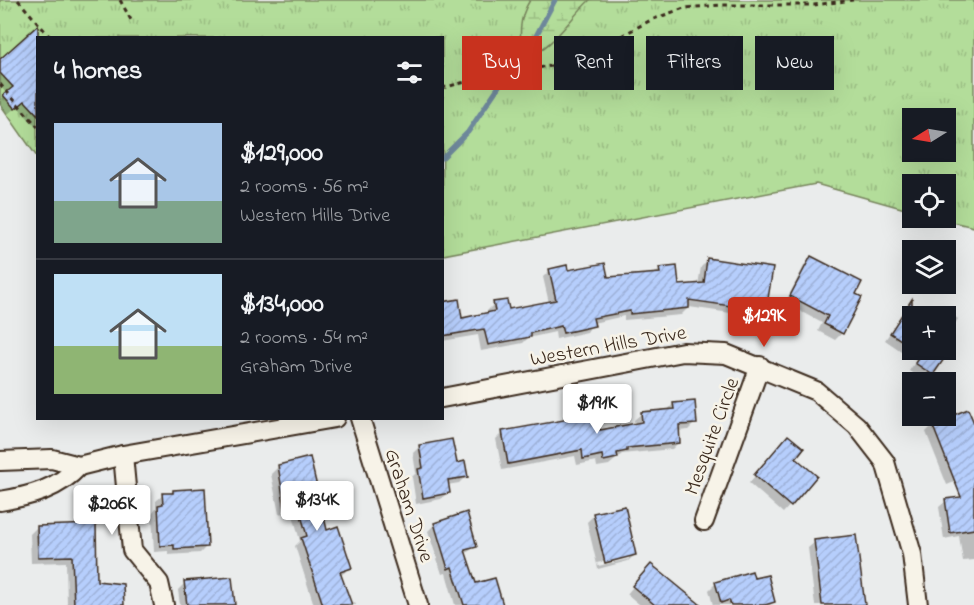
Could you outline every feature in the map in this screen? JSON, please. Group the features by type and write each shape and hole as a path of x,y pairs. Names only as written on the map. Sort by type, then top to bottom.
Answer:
{"street":[{"name":"Western Hills Drive","path":"444,398 682,352 726,354 760,366 816,391 857,426 885,462 912,554 918,605"},
{"name":"Mesquite Circle","path":"704,521 760,366"},
{"path":"0,461 52,459 79,466 123,455 324,420"},
{"name":"Graham Drive","path":"361,420 418,605"},
{"path":"123,455 132,550 159,583 164,605"},
{"path":"0,501 25,497 65,481 79,466"}],"path":[{"path":"18,0 49,36"},
{"path":"120,0 131,20"},
{"path":"444,87 497,74 571,63 640,25 684,8 722,4 814,5 853,0"},
{"path":"0,84 36,125"}],"green space":[{"path":"0,0 974,0 974,227 956,223 956,174 902,174 902,208 816,184 444,255 444,36 36,36 36,156 0,104"},
{"path":"530,0 590,0 542,49 542,36 520,36 524,13"}],"building":[{"path":"38,25 36,113 25,101 15,109 3,95 13,87 0,73 0,59"},
{"path":"811,256 862,282 856,294 862,297 843,334 824,324 828,316 790,296"},
{"path":"707,258 773,268 766,311 689,300 689,308 630,314 630,311 593,318 595,326 563,333 561,326 531,333 531,337 488,345 484,329 444,336 444,302 459,299 462,318 495,311 493,302 507,300 509,309 556,300 549,269 567,265 568,270 605,263 608,277 660,273 659,268 677,266 679,285 704,283"},
{"path":"902,314 902,341 890,333"},
{"path":"917,360 943,360 935,372 928,372 915,363"},
{"path":"695,401 697,424 679,425 680,443 627,448 627,451 617,453 618,458 603,461 602,455 583,459 582,450 508,464 502,431 597,414 600,430 642,422 641,412 674,409 673,403"},
{"path":"968,409 974,423 974,529 950,533 945,499 961,497 933,426 956,426 956,414"},
{"path":"788,435 804,448 796,458 817,476 791,507 754,475"},
{"path":"452,439 457,463 465,461 468,477 448,480 450,493 423,498 418,469 423,468 419,445"},
{"path":"310,457 327,530 338,526 352,568 340,572 352,605 323,605 301,538 307,536 298,505 285,509 278,465"},
{"path":"205,488 208,547 174,549 174,545 160,546 158,505 163,504 162,493"},
{"path":"625,506 636,555 605,563 593,513"},
{"path":"467,512 477,547 465,550 476,583 495,578 503,605 464,605 452,567 448,569 434,523"},
{"path":"96,524 97,581 123,584 124,605 74,605 72,556 38,557 37,526"},
{"path":"856,535 865,605 822,605 814,540"},
{"path":"651,564 701,605 655,605 632,586"},
{"path":"752,571 754,578 768,575 775,602 765,605 731,605 729,600 721,603 715,582"},
{"path":"232,577 235,605 187,605 184,581"}],"waterway":[{"path":"536,36 555,0"},
{"path":"444,156 468,132 496,90"}]}
